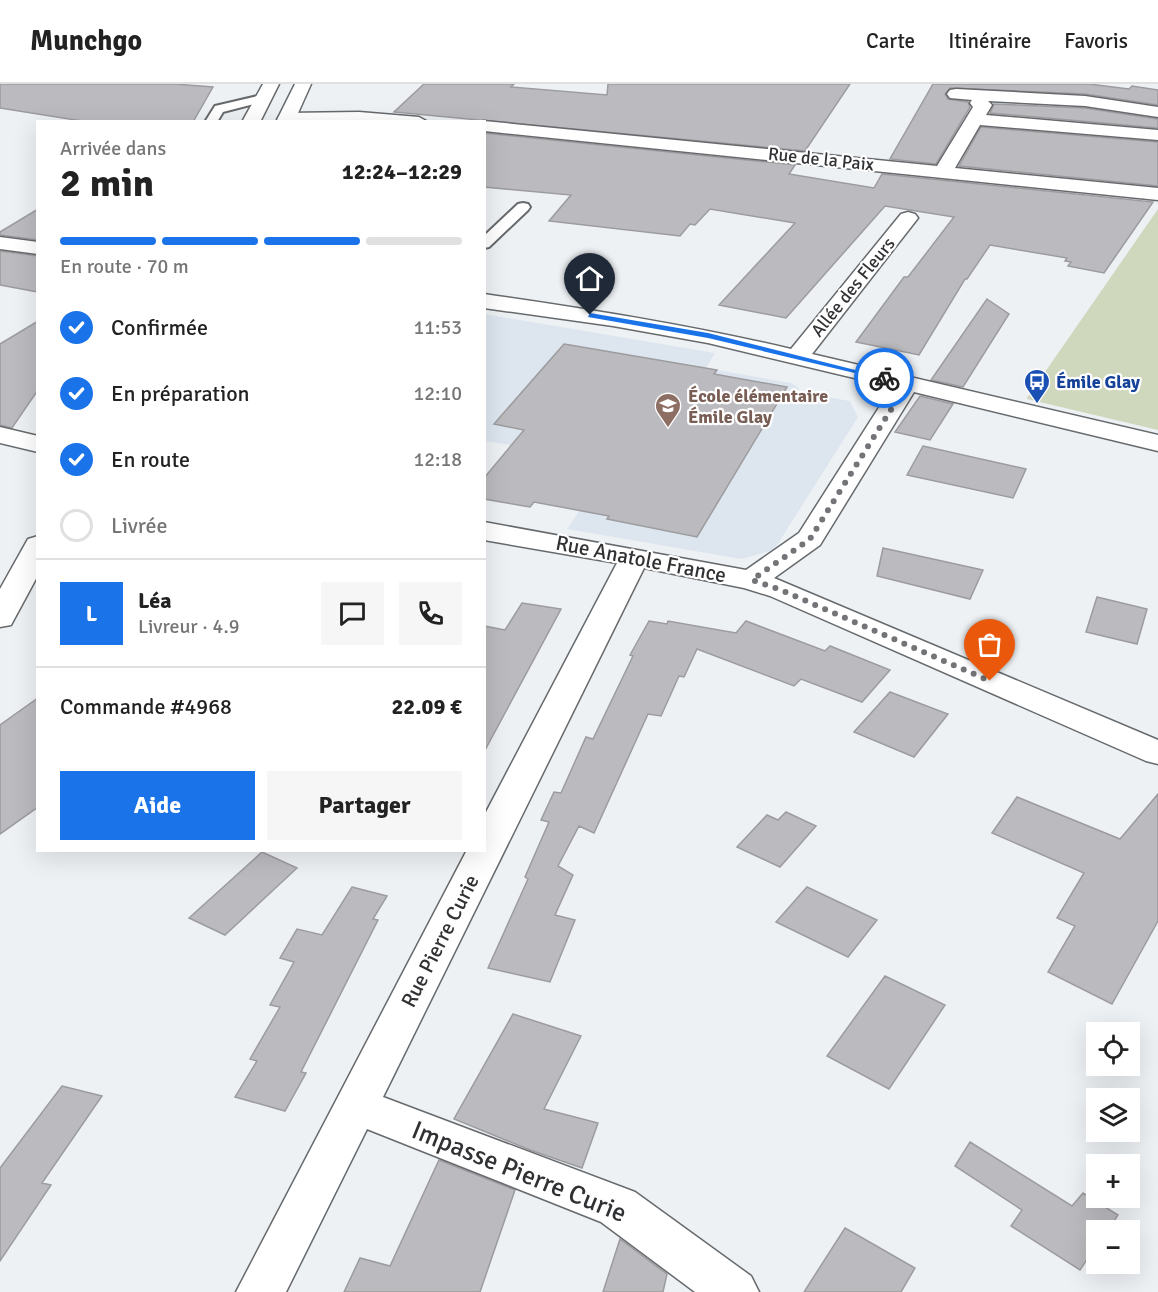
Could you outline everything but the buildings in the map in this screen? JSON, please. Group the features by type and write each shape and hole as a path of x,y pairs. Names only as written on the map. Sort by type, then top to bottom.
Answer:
{"street":[{"path":"303,84 286,120 359,117 395,120"},
{"path":"952,89 1085,101 1158,112"},
{"path":"943,172 983,105 952,89"},
{"path":"252,120 266,92"},
{"path":"974,119 1158,135"},
{"name":"Rue de la Paix","path":"486,126 1158,194"},
{"name":"Allée des Fleurs","path":"798,356 908,218"},
{"path":"0,243 36,248"},
{"path":"486,301 656,326 798,356 1158,443"},
{"path":"752,580 810,539 907,384"},
{"path":"0,435 36,444"},
{"name":"Rue Anatole France","path":"486,531 752,580 781,590 1158,753"},
{"path":"0,618 36,549"},
{"name":"Rue Pierre Curie","path":"486,850 635,557"},
{"name":"Rue Pierre Curie","path":"261,1292 485,852"},
{"name":"Impasse Pierre Curie","path":"356,1106 618,1207 734,1292"}],"lane":[{"path":"212,120 219,109 266,92"},
{"path":"486,242 523,207"}],"shaded area":[{"name":"École élémentaire Émile Glay","path":"486,314 715,353 706,368 791,383 799,388 797,392 850,401 858,417 774,550 741,559 567,529 588,498 580,456 486,441"}],"green space":[{"path":"1158,209 1158,430 1027,399 1027,398"}],"way so far":[{"path":"884,378 907,384 810,539 752,580 781,590 990,681"}],"place":[{"name":"Émile Glay","path":"1037,405"},
{"name":"École élémentaire Émile Glay","path":"668,429"}],"route":[{"path":"590,315 708,336 884,378"}]}
